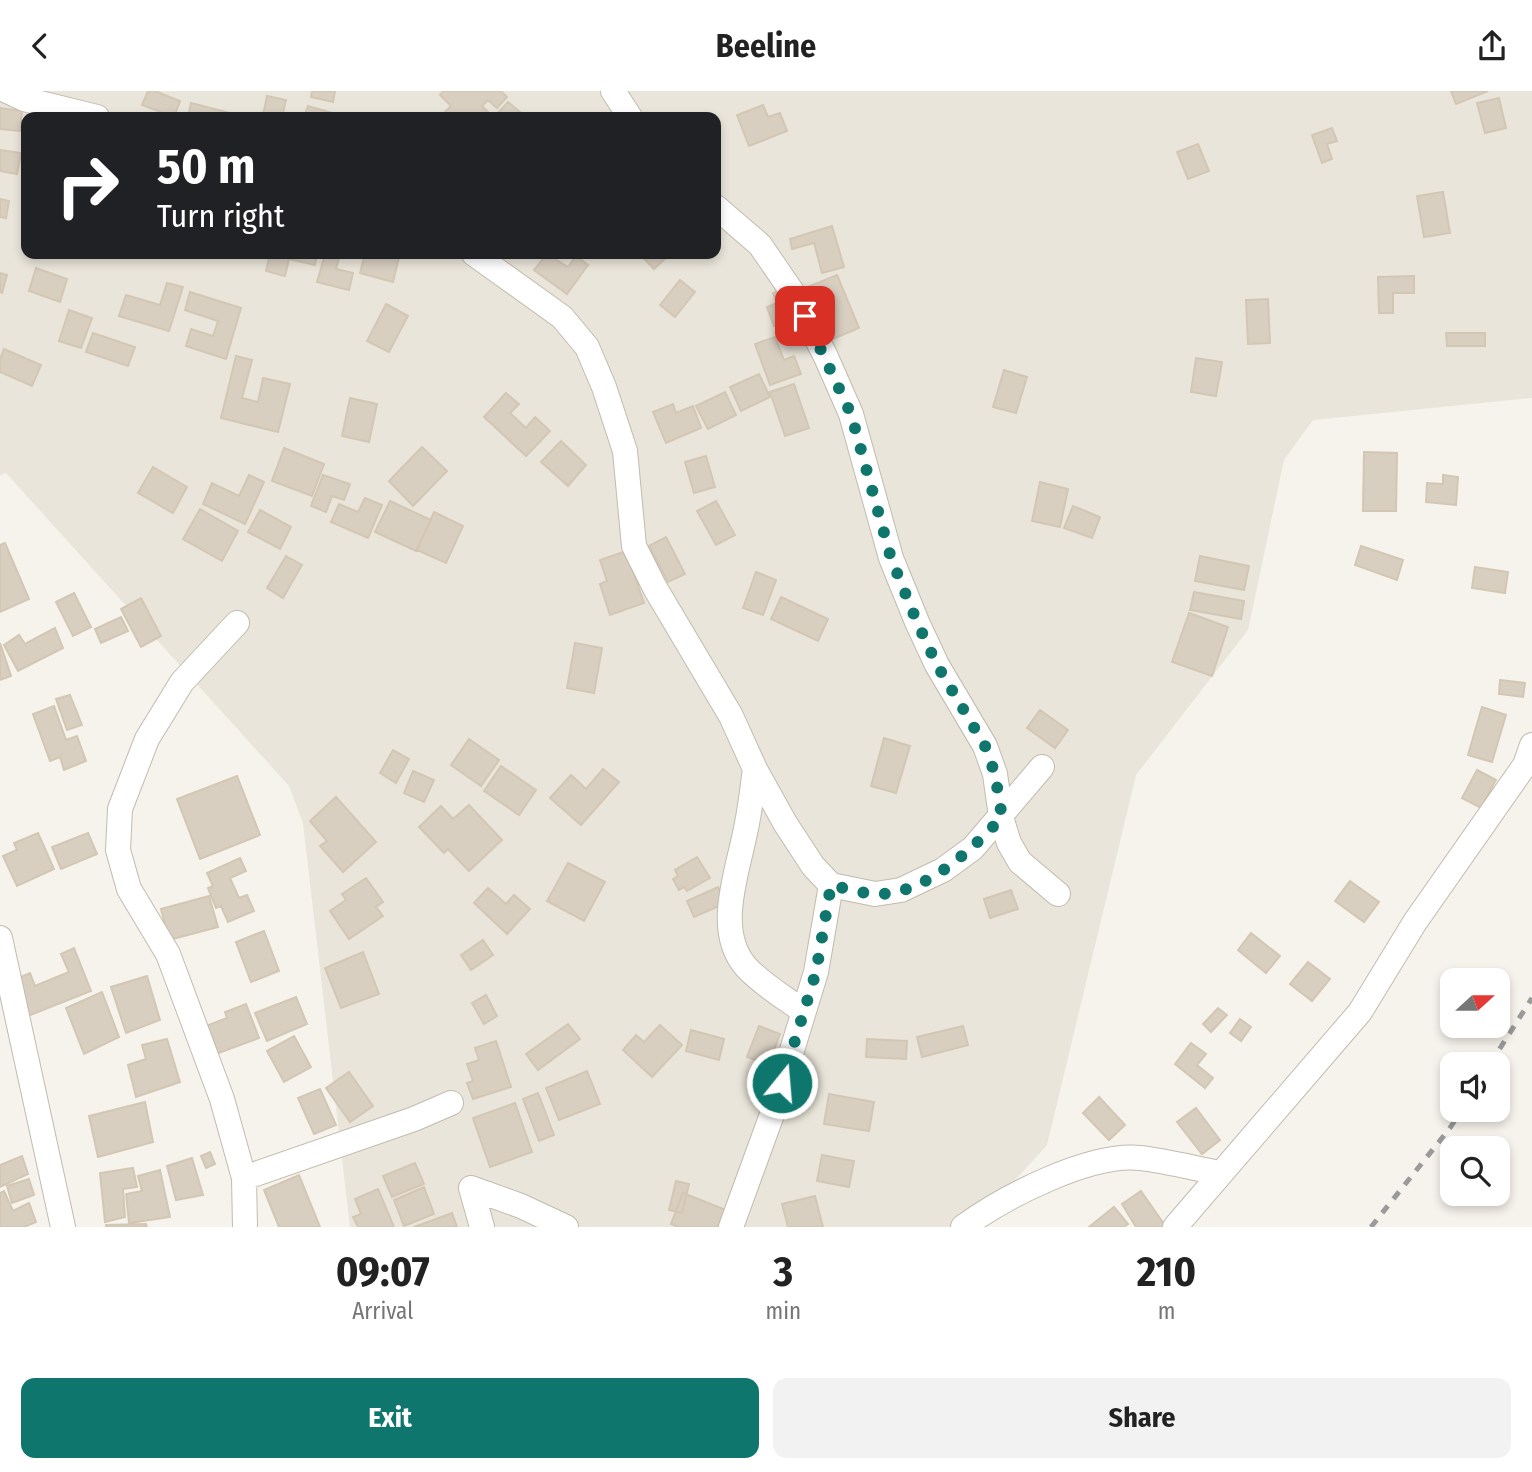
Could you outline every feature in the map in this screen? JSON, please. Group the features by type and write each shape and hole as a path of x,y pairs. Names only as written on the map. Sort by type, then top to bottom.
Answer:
{"street":[{"path":"7,91 24,99 77,112"},
{"path":"613,91 628,112"},
{"path":"721,211 760,245 795,296 826,357 851,414 891,558 937,665 985,746 995,774 1009,843 1020,862 1058,894"},
{"path":"481,259 562,317 587,347 604,387 625,451 634,547 655,588 731,716 755,769 785,823 813,866 831,885 874,894 901,890 943,870 973,848 1042,767"},
{"path":"237,623 182,682 147,739 120,809 118,850 128,889 168,954 222,1099 244,1178 245,1227"},
{"path":"1175,1227 1360,1012 1415,922 1525,765 1532,745"},
{"path":"755,769 747,827 731,892 729,921 734,943 746,967 803,1011"},
{"path":"731,1227 774,1109 816,972 831,885"},
{"path":"0,938 63,1227"},
{"path":"244,1178 414,1119 451,1103"},
{"path":"963,1227 982,1213 1049,1179 1094,1162 1138,1158 1219,1173"},
{"path":"482,1227 471,1188 521,1206 566,1227"}],"shaded area":[{"path":"0,91 1532,91 1532,398 1313,420 1284,460 1248,630 1136,775 1047,1145 972,1227 350,1227 303,823 289,786 6,473 0,475"}],"building":[{"path":"148,91 180,101 176,112 161,112 142,105"},
{"path":"312,91 335,91 333,102 311,97"},
{"path":"443,91 501,91 507,97 497,108 488,100 482,106 488,112 445,112 451,106 440,95"},
{"path":"1451,91 1488,91 1456,104"},
{"path":"267,96 286,100 283,112 264,112"},
{"path":"1499,98 1506,128 1485,133 1477,103"},
{"path":"508,102 520,112 499,112"},
{"path":"191,103 226,112 189,112"},
{"path":"763,105 768,117 780,113 787,131 749,146 737,115"},
{"path":"308,106 329,112 306,112"},
{"path":"0,108 22,111 20,131 0,129"},
{"path":"1332,128 1337,141 1327,144 1332,159 1322,163 1312,135"},
{"path":"1198,144 1209,171 1188,179 1177,152"},
{"path":"0,150 21,153 17,174 0,171"},
{"path":"1443,192 1450,233 1424,237 1417,196"},
{"path":"0,199 9,201 6,218 0,217"},
{"path":"832,226 844,267 822,273 814,243 792,249 790,239"},
{"path":"269,259 289,259 285,276 266,271"},
{"path":"289,259 316,259 315,265"},
{"path":"324,259 339,259 336,269 353,273 349,290 317,282"},
{"path":"364,259 399,259 393,282 360,273"},
{"path":"543,259 555,259 568,267 574,259 580,259 588,265 567,294 534,270"},
{"path":"645,259 665,259 654,269"},
{"path":"36,268 67,279 60,302 29,291"},
{"path":"0,273 7,275 2,293 0,292"},
{"path":"837,275 859,328 828,341 805,288"},
{"path":"1414,276 1414,293 1393,293 1393,313 1379,313 1378,277"},
{"path":"680,280 695,292 675,317 660,305"},
{"path":"167,283 183,287 169,331 119,316 126,295 160,305"},
{"path":"786,288 790,297 780,301 787,321 774,326 767,307 777,303 773,293"},
{"path":"190,292 241,308 226,359 186,346 191,329 213,336 218,321 185,310"},
{"path":"1268,299 1270,343 1248,344 1246,300"},
{"path":"386,304 408,316 389,352 367,341"},
{"path":"69,310 92,318 81,348 59,341"},
{"path":"93,333 135,347 128,366 86,352"},
{"path":"1446,333 1485,333 1485,346 1447,346"},
{"path":"775,337 784,360 794,356 801,374 770,385 755,344"},
{"path":"4,349 41,365 32,386 0,372 0,359"},
{"path":"236,356 252,360 242,398 258,402 263,378 290,384 278,432 221,418"},
{"path":"1196,358 1222,362 1216,396 1191,392"},
{"path":"1004,370 1027,377 1016,413 993,407"},
{"path":"759,374 770,397 741,411 730,387"},
{"path":"794,384 809,428 785,436 770,392"},
{"path":"725,392 736,415 708,429 696,406"},
{"path":"506,393 519,404 510,413 526,428 535,417 550,431 526,456 484,417"},
{"path":"350,398 377,404 369,442 342,436"},
{"path":"673,404 676,413 693,406 701,428 666,443 653,412"},
{"path":"561,441 586,465 568,486 541,462"},
{"path":"422,447 447,471 413,506 389,481"},
{"path":"284,448 324,464 312,496 272,481"},
{"path":"1364,452 1397,453 1396,511 1363,511"},
{"path":"706,456 715,487 694,493 685,462"},
{"path":"153,467 187,487 173,513 138,493"},
{"path":"249,475 264,482 245,524 203,504 212,483 239,496"},
{"path":"323,475 350,484 344,500 332,496 326,512 311,506"},
{"path":"1443,475 1458,477 1456,505 1426,502 1427,483 1443,484"},
{"path":"1040,482 1068,489 1060,527 1032,521"},
{"path":"365,498 382,505 368,538 331,522 339,504 358,512"},
{"path":"390,501 431,520 416,551 375,532"},
{"path":"716,501 735,535 716,545 697,511"},
{"path":"1073,506 1100,517 1092,538 1064,528"},
{"path":"200,509 238,531 222,561 183,539"},
{"path":"260,510 291,527 280,549 248,532"},
{"path":"434,512 463,526 446,563 417,550"},
{"path":"666,537 685,574 668,582 649,546"},
{"path":"5,543 29,599 0,612 0,545"},
{"path":"1361,546 1403,560 1397,580 1355,565"},
{"path":"626,551 644,603 610,615 600,584 607,581 600,560"},
{"path":"286,556 302,565 283,598 267,588"},
{"path":"1200,556 1249,566 1244,590 1195,581"},
{"path":"1475,567 1508,572 1505,593 1472,588"},
{"path":"756,572 776,580 763,615 743,608"},
{"path":"1194,592 1244,601 1241,619 1190,610"},
{"path":"74,593 91,627 73,636 56,602"},
{"path":"781,597 828,619 818,641 771,619"},
{"path":"141,598 161,636 141,647 121,609"},
{"path":"1189,613 1228,627 1212,676 1172,662"},
{"path":"121,617 128,631 101,643 95,629"},
{"path":"55,628 63,648 18,671 4,645 19,635 25,644"},
{"path":"0,643 11,676 0,680"},
{"path":"575,643 602,648 594,693 567,688"},
{"path":"1500,680 1525,683 1523,697 1499,694"},
{"path":"70,695 82,725 67,730 56,699"},
{"path":"54,706 66,740 77,736 86,761 64,770 60,757 50,761 33,714"},
{"path":"1482,707 1506,715 1492,762 1468,755"},
{"path":"1040,710 1068,730 1055,748 1027,728"},
{"path":"884,738 910,746 896,793 871,786"},
{"path":"469,739 499,760 481,786 451,765"},
{"path":"393,750 409,759 396,783 380,773"},
{"path":"501,766 536,790 519,815 484,791"},
{"path":"603,769 619,782 581,825 550,798 571,775 586,789"},
{"path":"1477,770 1496,780 1481,808 1462,798"},
{"path":"413,771 434,780 424,802 404,793"},
{"path":"237,776 260,835 200,859 177,799"},
{"path":"336,797 376,842 343,872 320,846 327,841 310,821"},
{"path":"469,805 502,840 469,871 448,849 444,853 419,827 441,806 453,819"},
{"path":"38,833 54,869 17,886 3,856 17,850 14,843"},
{"path":"88,833 97,854 61,869 52,847"},
{"path":"697,857 710,878 687,891 684,887 679,890 673,879 678,876 675,870"},
{"path":"240,858 246,871 230,878 239,898 247,895 254,911 228,922 221,906 216,908 208,888 213,886 207,873"},
{"path":"568,863 605,882 584,921 547,901"},
{"path":"366,878 383,902 376,907 383,916 349,939 330,911 346,900 342,894"},
{"path":"1350,881 1379,902 1364,922 1335,901"},
{"path":"718,887 726,903 694,917 687,901"},
{"path":"488,888 506,904 514,895 530,909 507,934 474,903"},
{"path":"1011,890 1018,909 990,918 984,899"},
{"path":"209,896 218,927 169,940 161,909"},
{"path":"264,931 279,971 251,982 236,942"},
{"path":"1251,933 1280,956 1266,973 1238,950"},
{"path":"483,940 493,955 471,970 461,955"},
{"path":"74,948 91,991 28,1016 16,979 30,973 35,986 69,972 61,954"},
{"path":"363,952 379,994 341,1008 325,968"},
{"path":"1308,962 1330,979 1312,1001 1290,984"},
{"path":"147,976 160,1020 126,1033 111,987"},
{"path":"102,992 119,1037 84,1054 66,1008"},
{"path":"486,995 497,1016 484,1024 472,1003"},
{"path":"296,997 307,1024 267,1041 255,1013"},
{"path":"246,1004 259,1038 216,1054 206,1026 227,1018 225,1012"},
{"path":"1218,1008 1227,1015 1211,1032 1203,1024"},
{"path":"1240,1019 1251,1027 1241,1041 1230,1033"},
{"path":"568,1024 580,1039 538,1070 526,1054"},
{"path":"660,1025 682,1045 652,1077 623,1050 636,1035 644,1042"},
{"path":"759,1026 780,1034 768,1065 747,1057"},
{"path":"963,1026 968,1045 922,1057 917,1037"},
{"path":"691,1030 724,1039 719,1060 686,1051"},
{"path":"294,1036 311,1067 284,1082 267,1051"},
{"path":"167,1039 180,1082 136,1097 128,1065 146,1059 142,1045"},
{"path":"867,1039 907,1041 906,1059 866,1057"},
{"path":"496,1041 511,1087 473,1099 467,1083 473,1081 467,1064 479,1060 475,1048"},
{"path":"1191,1043 1206,1054 1197,1065 1213,1078 1205,1088 1175,1064"},
{"path":"587,1071 600,1104 559,1120 546,1088"},
{"path":"349,1072 373,1106 350,1122 326,1088"},
{"path":"320,1089 336,1125 314,1134 298,1098"},
{"path":"538,1093 554,1135 539,1141 523,1099"},
{"path":"829,1094 874,1102 869,1131 824,1124"},
{"path":"1099,1097 1125,1125 1109,1140 1083,1113"},
{"path":"145,1102 153,1142 98,1157 89,1116"},
{"path":"515,1103 532,1152 490,1167 473,1118"},
{"path":"1196,1108 1220,1140 1202,1154 1177,1122"},
{"path":"210,1152 215,1164 206,1168 201,1156"},
{"path":"822,1155 854,1161 849,1187 817,1181"},
{"path":"22,1156 28,1174 0,1187 0,1165"},
{"path":"192,1158 203,1195 176,1200 167,1166"},
{"path":"415,1163 424,1184 392,1197 383,1176"},
{"path":"133,1168 137,1187 123,1189 125,1217 105,1222 100,1173"},
{"path":"160,1170 170,1217 129,1223 126,1194 142,1191 138,1176"},
{"path":"299,1175 320,1227 279,1227 264,1190"},
{"path":"29,1179 34,1195 12,1203 7,1186"},
{"path":"676,1181 689,1184 682,1213 669,1210"},
{"path":"424,1187 434,1214 404,1226 394,1200"},
{"path":"378,1189 394,1227 358,1227 353,1217 361,1214 355,1199"},
{"path":"4,1191 13,1211 29,1203 36,1222 24,1227 0,1227 0,1193"},
{"path":"1141,1191 1166,1227 1136,1227 1122,1204"},
{"path":"683,1193 726,1210 720,1227 678,1227 671,1224"},
{"path":"815,1196 823,1227 788,1227 782,1204"},
{"path":"1114,1207 1128,1224 1124,1227 1089,1227"},
{"path":"452,1213 457,1227 414,1227"},
{"path":"146,1224 147,1227 106,1227 106,1225"}],"railway":[{"path":"1498,1052 1532,998"},
{"path":"1371,1227 1454,1122"}],"route":[{"path":"782,1083 816,972 831,885 874,894 901,890 943,870 973,848 1002,817 995,774 985,746 937,665 917,622 891,558 851,414 805,316"}]}
